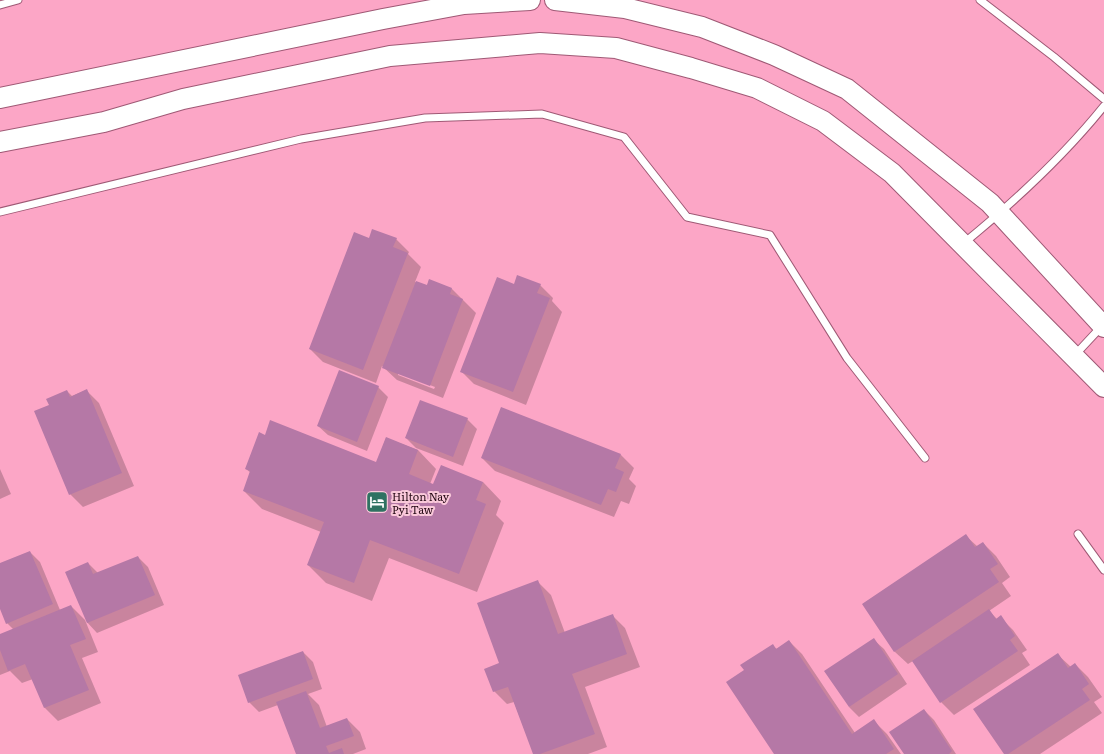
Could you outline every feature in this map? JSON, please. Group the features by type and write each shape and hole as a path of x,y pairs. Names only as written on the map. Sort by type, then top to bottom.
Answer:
{"main road":[{"path":"0,98 383,19 464,4 530,0"},
{"path":"555,0 625,8 702,27 774,55 847,89 990,203 1103,326"},
{"path":"0,142 104,122 183,99 390,56 540,43 616,48 691,68 757,88 823,121 892,173 1104,387"}],"lane":[{"path":"0,5 18,0"},
{"path":"980,0 1054,57 1104,99"},
{"path":"962,245 1000,213 1081,133 1104,106"},
{"path":"0,212 301,139 425,118 542,114 624,136 687,217 770,235 847,358 925,458"},
{"path":"1074,356 1103,326"},
{"path":"1078,534 1104,570"}],"shaded area":[{"path":"0,0 1104,0 1104,754 0,754"}],"building":[{"path":"372,229 397,238 393,247 408,253 363,370 309,349 354,232 369,238"},
{"path":"517,275 541,284 537,293 550,298 513,392 460,372 497,277 514,284"},
{"path":"429,279 452,288 450,294 463,299 430,386 382,368 416,281 427,285"},
{"path":"339,370 379,386 357,442 317,426"},
{"path":"87,389 122,473 69,495 34,411 49,405 46,399 67,390 70,397"},
{"path":"420,400 468,418 453,457 405,438"},
{"path":"501,407 621,454 615,468 624,472 616,492 608,489 601,505 481,458"},
{"name":"Hilton Nay Pyi Taw","path":"270,420 376,462 386,437 418,450 409,474 433,484 441,465 483,482 476,500 486,504 459,574 370,540 354,583 307,565 324,522 243,491 250,471 245,469 259,432 265,435"},
{"path":"966,534 975,547 983,542 998,564 990,569 999,582 894,652 862,604"},
{"path":"30,551 53,604 6,624 0,609 0,563"},
{"path":"138,556 155,595 87,623 65,572 88,562 93,574"},
{"path":"538,580 558,634 613,614 627,654 572,674 595,734 540,754 533,754 508,687 493,692 484,669 499,663 477,603"},
{"path":"71,605 86,639 70,645 89,690 44,708 25,664 8,671 0,650 0,634"},
{"path":"989,609 996,619 1001,615 1015,636 1010,640 1018,651 940,703 912,661"},
{"path":"874,638 898,674 849,707 824,671"},
{"path":"789,640 852,734 874,719 894,749 886,754 774,754 726,682 744,670 740,665 773,644 776,649"},
{"path":"303,651 313,679 248,703 238,675"},
{"path":"1058,653 1068,668 1075,663 1089,684 1082,689 1090,700 1008,754 1004,754 973,709"},
{"path":"306,691 320,728 347,718 354,736 326,746 329,753 342,748 344,754 296,754 276,702"},
{"path":"924,709 952,751 949,754 904,754 889,732"}],"place":[{"name":"Hilton Nay Pyi Taw","path":"377,502"}]}
